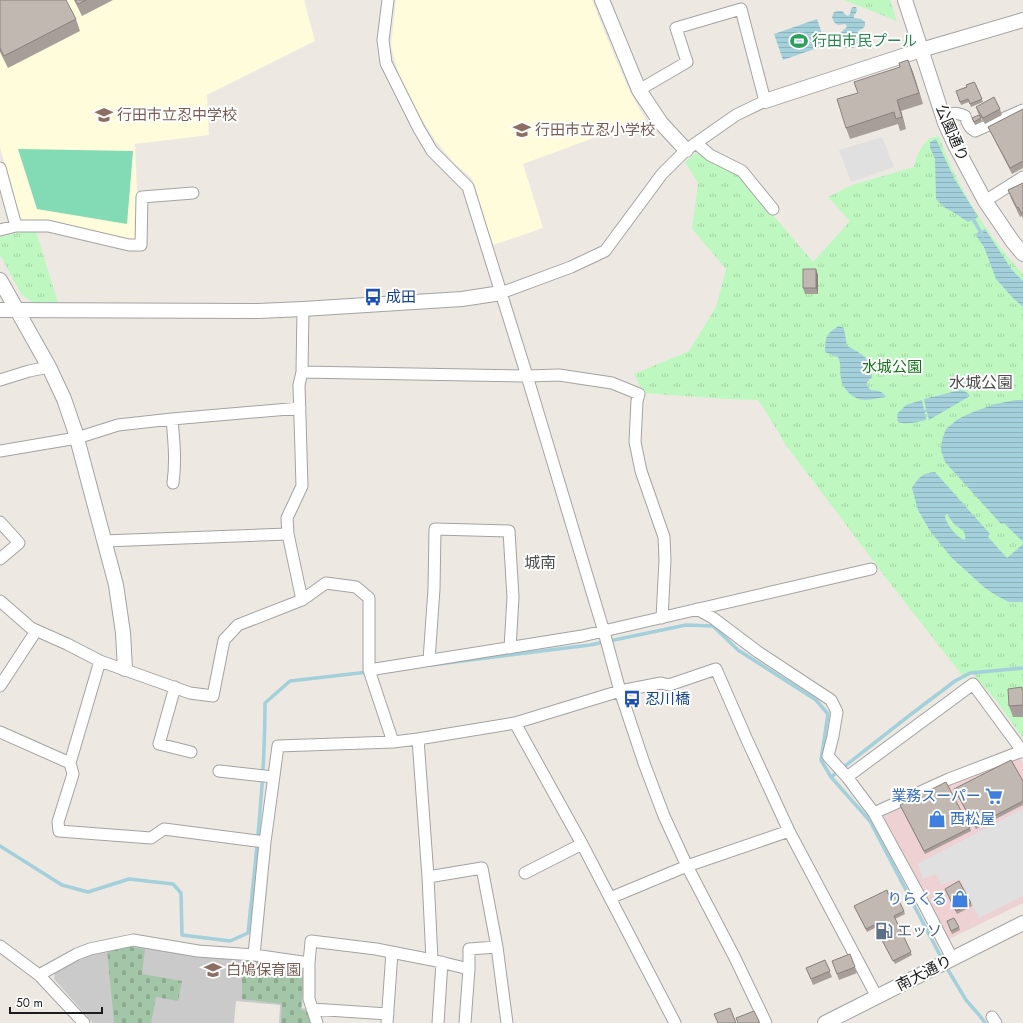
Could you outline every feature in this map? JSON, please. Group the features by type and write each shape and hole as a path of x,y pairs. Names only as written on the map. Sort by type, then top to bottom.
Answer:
{"street":[{"path":"388,0 383,40 386,63 419,129 432,151 468,187 527,376 604,632 620,691 644,763 664,816 687,866 735,958 766,1023"},
{"path":"602,0 640,90 661,123 691,147 742,171 773,209"},
{"name":"公園通り","path":"905,0 945,123 955,145 984,201 1023,254"},
{"path":"640,90 687,62 676,28 741,9 765,101"},
{"path":"0,310 250,311 462,299 501,293 571,268 605,251 662,174 691,147 736,115 765,101 921,50 1023,20"},
{"path":"943,116 952,113 965,116 969,126 976,131 1023,110"},
{"path":"0,168 16,226"},
{"path":"984,201 1023,177"},
{"path":"0,230 16,226 48,226 128,245 141,245 142,197 193,193"},
{"path":"0,280 16,311 49,367 64,399 77,438 116,585 123,633 125,669"},
{"path":"302,600 288,534 287,518 302,486 299,385 302,372 303,309"},
{"path":"0,380 29,371 49,367"},
{"path":"302,372 527,376 559,375 612,382 639,394 637,401 635,442 641,471 664,537 665,560 662,618"},
{"path":"0,451 77,438 118,425 300,408"},
{"path":"172,419 175,462 173,483"},
{"path":"0,522 19,543 0,559"},
{"path":"429,660 434,589 435,529 509,531 513,597 510,648"},
{"path":"104,541 288,534"},
{"path":"368,670 604,632 697,609 871,570"},
{"path":"0,601 30,628 67,644 100,661 190,693 213,696 224,640 238,625 302,600 326,582 356,587 368,598 368,670 393,742"},
{"path":"697,609 713,618 758,652 831,700 837,712 828,756 847,777 874,813 952,958"},
{"path":"0,686 36,631"},
{"path":"100,661 70,762 73,774 58,822 59,831 152,838 164,829 265,842"},
{"path":"254,955 265,842 278,746 393,742 515,723 620,691 661,682 669,685 716,669 789,831 877,997"},
{"path":"847,777 973,684 1022,752 949,779 874,813"},
{"path":"175,687 159,744 191,752"},
{"path":"515,723 582,844 675,1023"},
{"path":"0,732 70,762"},
{"path":"418,739 428,877 437,961 438,1023"},
{"path":"218,772 273,777"},
{"path":"610,898 687,866 789,831"},
{"path":"525,872 582,844"},
{"path":"428,877 482,868 497,947 507,1023"},
{"name":"南大通り","path":"825,1023 1023,923"},
{"path":"39,975 77,954 90,949 133,940 198,950 254,955 309,963"},
{"path":"317,1023 309,999 309,963 311,941 392,952 469,969"},
{"path":"0,946 39,975 84,1023"},
{"path":"465,1023 469,949 497,947"},
{"path":"312,1009 388,1018 392,952"}],"shaded area":[{"name":"行田市立忍中学校","path":"0,0 304,0 315,41 207,95 209,135 135,144 137,194 135,240 21,222 0,147"},
{"name":"行田市立忍小学校","path":"396,0 592,0 629,90 645,119 523,164 543,228 493,245 472,178 455,164 435,140 410,101 398,72 391,46"},
{"path":"882,137 894,167 851,182 839,150"},
{"path":"1019,757 1023,763 1023,903 949,939 881,818 950,782"},
{"path":"1023,809 1023,896 979,918 960,879 941,885 936,874 923,879 917,864"},
{"path":"125,945 305,965 302,1008 308,1009 312,1023 279,1023 280,1005 236,1001 234,1023 93,1023 54,979 55,972 107,947"}],"green space":[{"path":"844,0 890,0 897,21"},
{"name":"水城公園","path":"939,136 953,170 976,212 993,238 1023,274 1023,738 995,699 973,673 965,679 882,573 785,444 758,400 643,393 634,374 689,351 716,307 726,269 692,229 698,183 685,162 696,153 739,175 813,262 850,221 828,197 852,185 914,167 918,154 926,142 932,137"},
{"path":"18,149 133,151 127,224 37,209"},
{"path":"36,231 58,303 34,303 22,295 0,255 0,237 20,232"},
{"path":"121,946 145,949 142,974 182,981 178,1001 156,997 151,1023 114,1023 107,949"},
{"path":"242,959 305,966 301,1010 308,1011 312,1023 281,1023 282,1004 242,999"}],"water":[{"path":"853,7 856,7 857,10 854,18 861,19 865,22 865,26 858,31 858,44 853,48 846,48 841,44 839,36 847,26 845,24 838,25 834,22 832,17 834,12 838,11 842,11 848,16"},
{"path":"817,19 826,45 783,60 774,34"},
{"path":"936,139 954,178 978,217 968,222 944,207 936,199 935,159 930,148 930,142"},
{"path":"985,229 1012,270 1023,281 1023,307 996,279 984,247 975,234"},
{"path":"839,326 844,328 847,346 862,354 870,365 872,377 867,382 869,388 881,392 886,397 866,400 857,398 852,396 843,386 838,357 825,352 827,336"},
{"path":"960,390 966,392 970,396 929,420 927,412 925,412 926,420 908,423 898,422 897,414 906,405 922,400 924,410 926,410 924,399"},
{"path":"1023,400 1023,542 1004,523 1001,524 945,462 941,450 942,440 946,429 958,419 995,404"},
{"path":"935,472 990,534 988,537 1007,558 1023,544 1023,602 1009,602 985,588 952,558 930,531 918,510 912,488 921,476 927,473","holes":["947,514 955,525 962,529 965,540 955,534 950,527 945,516"]}],"building":[{"path":"0,0 66,0 76,19 4,56 0,48"},
{"path":"75,0 86,0 78,4"},
{"path":"908,60 919,93 897,100 902,117 896,119 894,112 846,128 837,99 858,93 854,82 900,67 899,63"},
{"path":"974,82 982,99 970,104 968,99 960,102 956,91 967,87 966,85"},
{"path":"994,97 1000,109 983,118 976,107"},
{"path":"1023,109 1023,161 1010,168 988,127"},
{"path":"979,115 981,118 974,122 972,118"},
{"path":"1023,183 1022,214 1018,207 1017,208 1008,190"},
{"path":"803,269 816,269 816,288 803,288"},
{"path":"1022,687 1023,705 1009,706 1008,689"},
{"path":"1011,760 1023,781 1023,801 975,826 954,789"},
{"path":"946,782 970,828 924,851 900,805"},
{"path":"959,881 971,903 956,911 945,889"},
{"path":"887,890 888,894 894,891 904,911 894,916 911,952 893,961 874,925 866,929 854,906"},
{"path":"954,918 959,927 951,931 947,921"},
{"path":"850,954 855,967 837,974 832,961"},
{"path":"825,960 830,971 811,979 806,968"},
{"path":"730,1008 736,1023 718,1023 714,1014"},
{"path":"754,1011 759,1023 738,1023 736,1018"}],"waterway":[{"path":"973,219 983,236"},
{"path":"431,665 590,645 686,625 713,626 738,650 816,700 828,714 821,760 831,777 870,821 942,959"},
{"path":"831,777 955,681 970,673 1023,668"},
{"path":"0,846 62,885 88,892 129,879 173,884 181,893 182,935 230,941 248,933 262,789 265,703 290,681 368,672"},
{"path":"945,965 966,1000 985,1023"}],"place":[{"name":"行田市民プール","path":"799,41"},
{"name":"行田市立忍中学校","path":"104,115"},
{"name":"行田市立忍小学校","path":"522,130"},
{"name":"成田","path":"373,297"},
{"name":"忍川橋","path":"632,699"},
{"name":"業務スーパー","path":"994,796"},
{"name":"西松屋","path":"937,819"},
{"name":"りらくる","path":"960,899"},
{"name":"エッソ","path":"884,931"},
{"name":"白鳩保育園","path":"213,970"}],"district":[{"name":"水城公園","path":"981,382"},
{"name":"城南","path":"540,562"}]}
